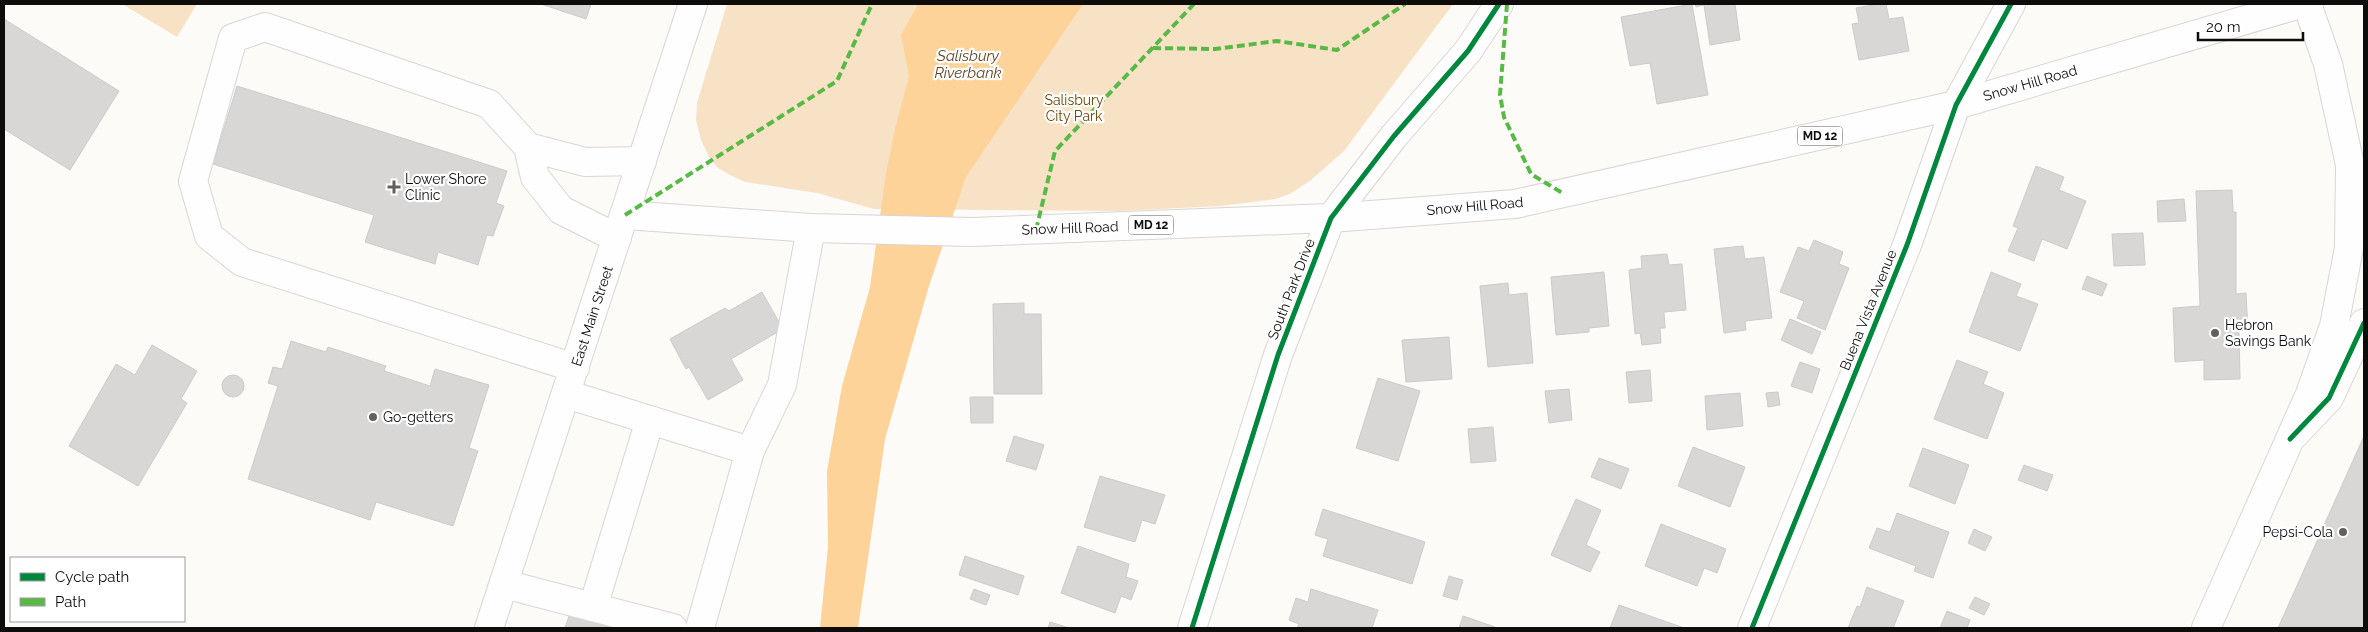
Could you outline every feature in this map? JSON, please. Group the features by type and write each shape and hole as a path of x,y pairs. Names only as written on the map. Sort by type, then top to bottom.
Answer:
{"main road":[{"name":"East Main Street","path":"489,628 693,4"},
{"name":"South Park Drive","path":"1192,628 1278,355 1331,218 1394,136 1468,50 1499,4"},
{"name":"Buena Vista Avenue","path":"1752,628 1907,245 1956,105 2011,4"},
{"name":"Snow Hill Road","path":"621,226 972,232 1331,218 1515,204 1956,105 2300,4"},
{"path":"2206,628 2310,394 2334,326 2349,248 2350,165 2328,64 2307,4"},
{"path":"621,226 561,210 535,177 528,147 489,104 266,27 233,38 193,181 209,236 242,262 570,381 650,420 750,451"},
{"path":"528,147 585,162 642,162"},
{"path":"700,628 750,451 782,385 811,228"},
{"path":"2290,439 2329,398 2364,323"},
{"path":"593,607 650,420"},
{"path":"504,584 673,628"}],"green space":[{"path":"122,4 197,4 177,37"},
{"name":"Salisbury City Park","path":"727,4 1453,4 1344,151 1311,180 1290,194 1275,199 1221,206 1119,211 874,209 817,193 745,182 730,175 718,168 710,159 701,140 696,120 697,103"}],"water":[{"name":"Salisbury Riverbank","path":"918,4 1083,4 966,177 929,286 885,439 858,628 820,628 828,547 827,471 842,386 870,287 886,173 909,76 901,35"}],"building":[{"path":"541,4 591,4 586,19"},
{"path":"1692,4 1708,95 1657,104 1650,63 1630,66 1621,17"},
{"path":"1695,4 1735,4 1740,40 1710,45 1704,5 1696,7"},
{"path":"1886,4 1889,19 1903,17 1909,51 1859,60 1852,24 1859,23 1856,8"},
{"path":"4,19 119,91 70,170 4,129"},
{"name":"Lower Shore Clinic","path":"237,86 507,171 496,203 504,206 493,236 487,235 478,265 438,252 435,264 365,242 374,215 213,164"},
{"path":"2036,166 2064,177 2059,190 2086,201 2067,249 2042,239 2034,261 2008,251 2018,228 2013,226"},
{"path":"2232,190 2233,212 2236,212 2236,294 2246,293 2248,331 2239,331 2240,379 2204,380 2204,360 2175,362 2173,308 2200,306 2196,191"},
{"path":"2184,199 2186,221 2158,222 2157,201"},
{"path":"2143,233 2145,265 2114,266 2112,234"},
{"path":"1814,240 1843,252 1839,264 1849,268 1825,330 1797,318 1804,301 1780,292 1798,247 1809,251"},
{"path":"1743,246 1745,259 1764,257 1772,318 1745,321 1746,330 1724,333 1714,249"},
{"path":"1667,254 1669,265 1682,264 1686,310 1664,312 1665,328 1660,328 1661,343 1642,345 1640,333 1635,334 1629,270 1642,268 1641,256"},
{"path":"1604,272 1609,326 1589,328 1589,332 1556,335 1551,277"},
{"path":"1991,272 2021,284 2016,296 2038,304 2020,351 1969,332"},
{"path":"2087,276 2107,284 2102,296 2082,289"},
{"path":"1508,283 1509,295 1527,293 1533,363 1488,367 1480,286"},
{"path":"762,292 783,329 731,359 743,380 708,400 689,367 686,369 670,339 725,308 729,311"},
{"path":"1024,303 1024,314 1041,314 1042,394 994,394 993,304"},
{"path":"1790,319 1821,332 1812,354 1781,340"},
{"path":"1449,337 1452,379 1406,382 1402,340"},
{"name":"Go-getters","path":"291,341 326,352 328,347 386,366 384,371 430,386 435,369 489,385 469,448 478,451 453,526 376,502 370,520 248,479 278,386 268,383 273,367 282,369"},
{"path":"152,345 197,371 181,399 187,403 138,486 69,446 116,364 135,375"},
{"path":"1957,360 1988,372 1983,384 2004,393 1987,439 1934,419"},
{"path":"1800,362 1820,369 1812,393 1791,386"},
{"path":"1650,370 1652,401 1629,403 1626,372"},
{"path":"233,375 241,378 244,386 241,394 233,397 225,394 222,386 225,378"},
{"path":"1378,378 1420,391 1398,461 1356,448"},
{"path":"1569,389 1572,420 1549,423 1545,391"},
{"path":"1778,392 1780,405 1768,407 1766,393"},
{"path":"1740,393 1743,426 1707,430 1705,396"},
{"path":"970,397 993,397 993,423 971,423"},
{"path":"1493,427 1496,461 1471,463 1468,429"},
{"path":"1014,436 1044,445 1036,470 1006,461"},
{"name":"Pepsi-Cola","path":"2364,436 2364,628 2278,628"},
{"path":"1693,447 1745,467 1730,507 1678,486"},
{"path":"1923,448 1969,465 1955,504 1909,486"},
{"path":"1599,458 1629,469 1621,489 1591,477"},
{"path":"2024,465 2053,475 2047,491 2018,480"},
{"path":"1100,476 1165,495 1155,524 1142,520 1135,542 1084,527"},
{"path":"1576,499 1601,510 1586,545 1600,552 1590,572 1551,555"},
{"path":"1323,509 1425,542 1412,584 1323,556 1328,539 1315,535"},
{"path":"1897,513 1949,532 1933,578 1914,571 1916,566 1869,548 1877,528 1890,532"},
{"path":"1661,524 1726,549 1717,573 1704,568 1697,586 1645,566"},
{"path":"1974,529 1992,537 1985,551 1968,543"},
{"path":"1078,546 1129,564 1126,577 1138,581 1131,600 1121,596 1115,613 1061,593"},
{"path":"965,556 1024,576 1018,595 959,575"},
{"path":"1449,576 1463,580 1457,600 1443,596"},
{"path":"1867,587 1904,601 1893,628 1848,628 1857,606 1860,607"},
{"path":"974,589 990,595 986,605 970,599"},
{"path":"1311,589 1378,610 1372,628 1297,628 1299,624 1289,620 1296,598 1308,602"},
{"path":"1975,597 1990,604 1984,615 1969,608"},
{"path":"1619,605 1684,628 1610,628"},
{"path":"1947,611 1970,620 1967,628 1940,628"},
{"path":"570,613 619,628 565,628"},
{"path":"1463,616 1495,627 1495,628 1459,628"},
{"path":"1050,622 1069,628 1048,628"}],"marked path":[{"path":"625,215 837,81 872,4"},
{"path":"1036,230 1055,151 1194,4"},
{"path":"1153,48 1215,49 1277,41 1337,50 1405,4"},
{"path":"1507,4 1500,95 1504,117 1531,174 1564,194"}],"cycle path":[{"path":"1192,628 1278,355 1331,218 1394,136 1468,51 1499,4"},
{"path":"1752,628 1907,245 1956,105 2011,4"},
{"path":"2290,439 2329,398 2364,323"}],"place":[{"name":"Lower Shore Clinic","path":"394,187"},
{"name":"Hebron Savings Bank","path":"2215,333"},
{"name":"Go-getters","path":"373,417"},
{"name":"Pepsi-Cola","path":"2343,532"}]}
